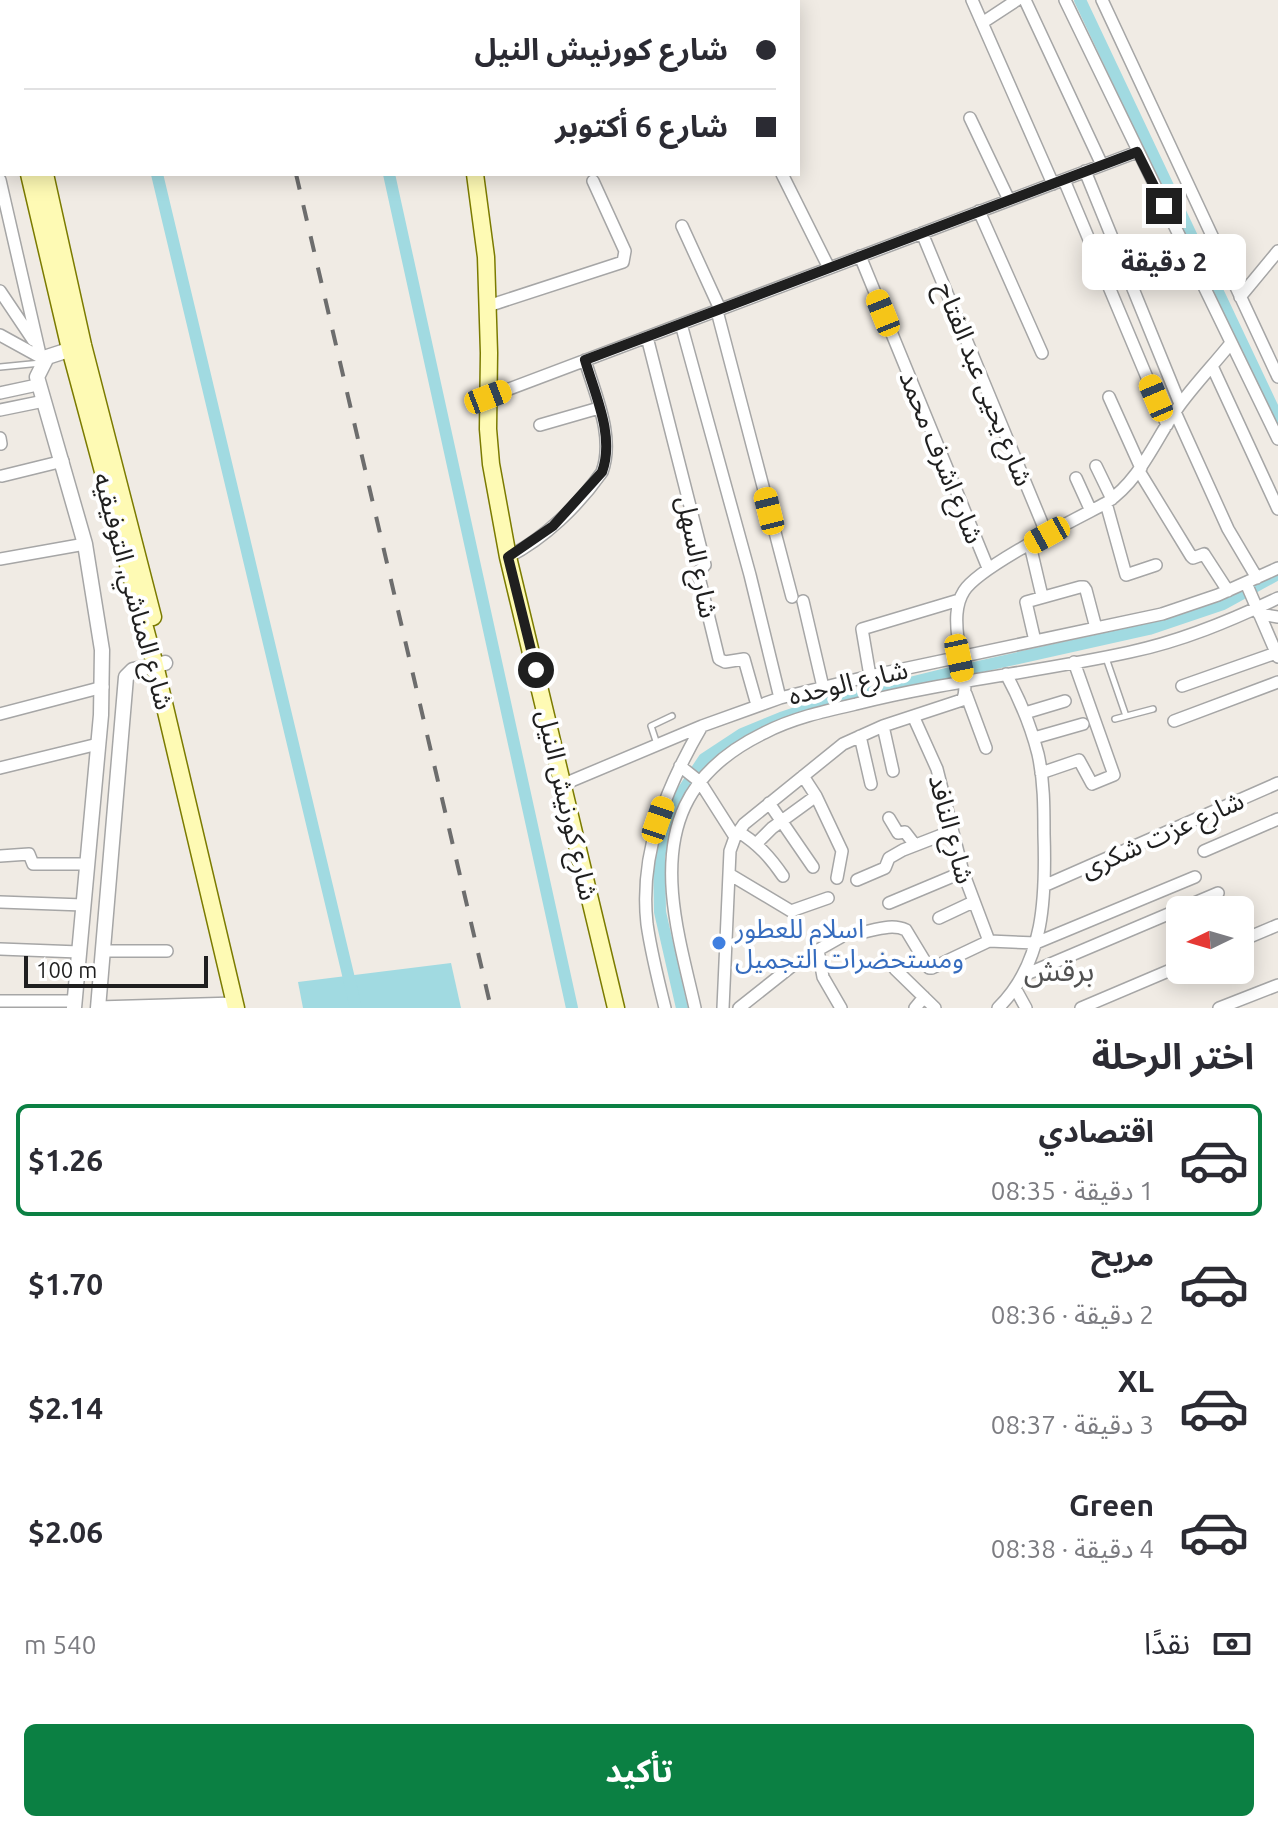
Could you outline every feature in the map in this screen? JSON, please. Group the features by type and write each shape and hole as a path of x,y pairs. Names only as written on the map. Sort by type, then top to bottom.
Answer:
{"main road":[{"name":"شارع المناشي, التوفيقيه","path":"30,176 160,664 239,1006"},
{"name":"شارع المناشي, التوفيقيه","path":"45,176 77,347"},
{"name":"شارع كورنيش النيل","path":"475,176 486,257 491,464 508,557 616,1008"}],"street":[{"path":"972,0 1167,425"},
{"path":"982,23 1017,0"},
{"path":"1025,0 1102,165"},
{"path":"1065,0 1278,439"},
{"path":"1102,0 1278,377"},
{"path":"970,118 1009,200"},
{"path":"488,397 1137,152"},
{"path":"1085,171 1178,408 1251,580 1258,611 1277,656 1182,686"},
{"path":"783,176 829,268"},
{"path":"0,180 40,355 37,385 63,461 85,544 100,628 103,687 74,1005 0,1001"},
{"path":"488,306 623,262 625,251 593,181"},
{"path":"979,211 1042,353"},
{"path":"682,226 718,310 823,687"},
{"name":"شارع يحيى عبد الفتاح","path":"922,233 1047,535"},
{"path":"1240,297 1278,251"},
{"name":"شارع اشرف محمد","path":"860,256 988,568"},
{"path":"1,294 40,355"},
{"path":"681,324 780,698"},
{"path":"0,335 47,357 77,347"},
{"name":"شارع السهل","path":"647,337 705,565 698,573 719,659 725,662 744,659 757,705"},
{"path":"986,748 966,694 959,658 959,600 974,579 988,568 1109,501 1140,469 1178,408 1231,343"},
{"path":"508,557 553,526 602,472 608,449 585,360"},
{"path":"1212,366 1278,509"},
{"path":"0,393 37,385"},
{"path":"1109,397 1140,469 1191,556 1204,554 1228,591"},
{"path":"0,410 44,401"},
{"path":"540,425 599,408"},
{"path":"2,476 63,461"},
{"path":"1096,466 1109,501 1126,575 1156,565"},
{"path":"1076,478 1091,511"},
{"path":"0,559 85,544"},
{"path":"1030,545 1042,596"},
{"name":"شارع الوحده","path":"564,784 702,726 780,698 1162,614 1228,591 1278,568"},
{"path":"1035,641 1025,604 1042,596 1084,587 1096,628"},
{"path":"695,1008 678,935 673,859 676,831 685,805 718,762 741,746 790,721 964,680 1106,657 1183,638 1258,611 1278,598"},
{"path":"870,676 862,629 959,600"},
{"path":"1258,611 1278,617"},
{"path":"1041,773 1079,760 1092,784 1114,775 1074,662"},
{"path":"160,664 133,670 126,677 98,1007 239,1006"},
{"path":"998,1008 1015,988 1036,943 1046,885 1041,773 1034,738 1006,674"},
{"path":"1174,721 1278,682"},
{"path":"0,714 103,687"},
{"path":"723,1008 730,851 744,824 843,744 883,726 957,702 966,694"},
{"path":"1025,713 1065,701"},
{"name":"شارع النافد","path":"914,718 937,769 963,872 989,941"},
{"path":"1034,738 1083,724"},
{"path":"665,1008 647,921 650,853 658,820 680,766 702,726"},
{"path":"883,726 893,771"},
{"path":"860,736 871,784"},
{"path":"0,768 98,744"},
{"path":"680,766 700,782 737,834 756,844 771,858 783,876"},
{"path":"803,776 842,851 837,878"},
{"name":"شارع عزت شكرى","path":"1046,885 1278,783"},
{"path":"756,844 816,796"},
{"path":"769,803 813,867"},
{"path":"889,818 898,833 905,832 915,845"},
{"path":"1204,851 1278,819"},
{"path":"857,880 885,868 889,858 952,831"},
{"path":"0,856 29,854 33,864 87,864"},
{"path":"889,903 963,872"},
{"path":"729,874 791,911 828,898"},
{"path":"860,933 901,927 932,968 989,941 1036,943 1195,877"},
{"path":"1022,976 1218,893"},
{"path":"0,902 83,905"},
{"path":"939,918 973,902"},
{"path":"1254,935 1278,925"},
{"path":"841,937 818,950 823,977 841,1008"},
{"path":"0,949 79,952"},
{"path":"102,951 167,951"},
{"path":"739,1008 792,966"},
{"path":"895,969 935,1008"},
{"path":"1081,1008 1166,972"},
{"path":"1219,1008 1278,985"},
{"path":"1015,988 1026,1008"},
{"path":"915,1008 924,997"}],"lane":[{"path":"0,367 40,355"},
{"path":"1106,657 1126,716"},
{"path":"1115,719 1153,709"},
{"path":"657,745 651,726 672,716"}],"water":[{"path":"451,963 461,1008 303,1008 298,982"}],"waterway":[{"path":"1080,0 1278,419"},
{"path":"157,176 356,1008"},
{"path":"389,176 572,1008"},
{"path":"682,1008 660,912 659,856 675,803 704,759 742,734 817,706 1149,629 1223,604 1278,574"}],"railway":[{"path":"296,176 491,1008"}],"place":[{"name":"اسلام للعطور ومستحضرات التجميل","path":"719,943"}],"district":[{"name":"برقش","path":"1059,970"}],"route":[{"path":"536,670 508,557 553,526 602,472 608,449 607,437 585,360 1137,152 1164,206"}]}
